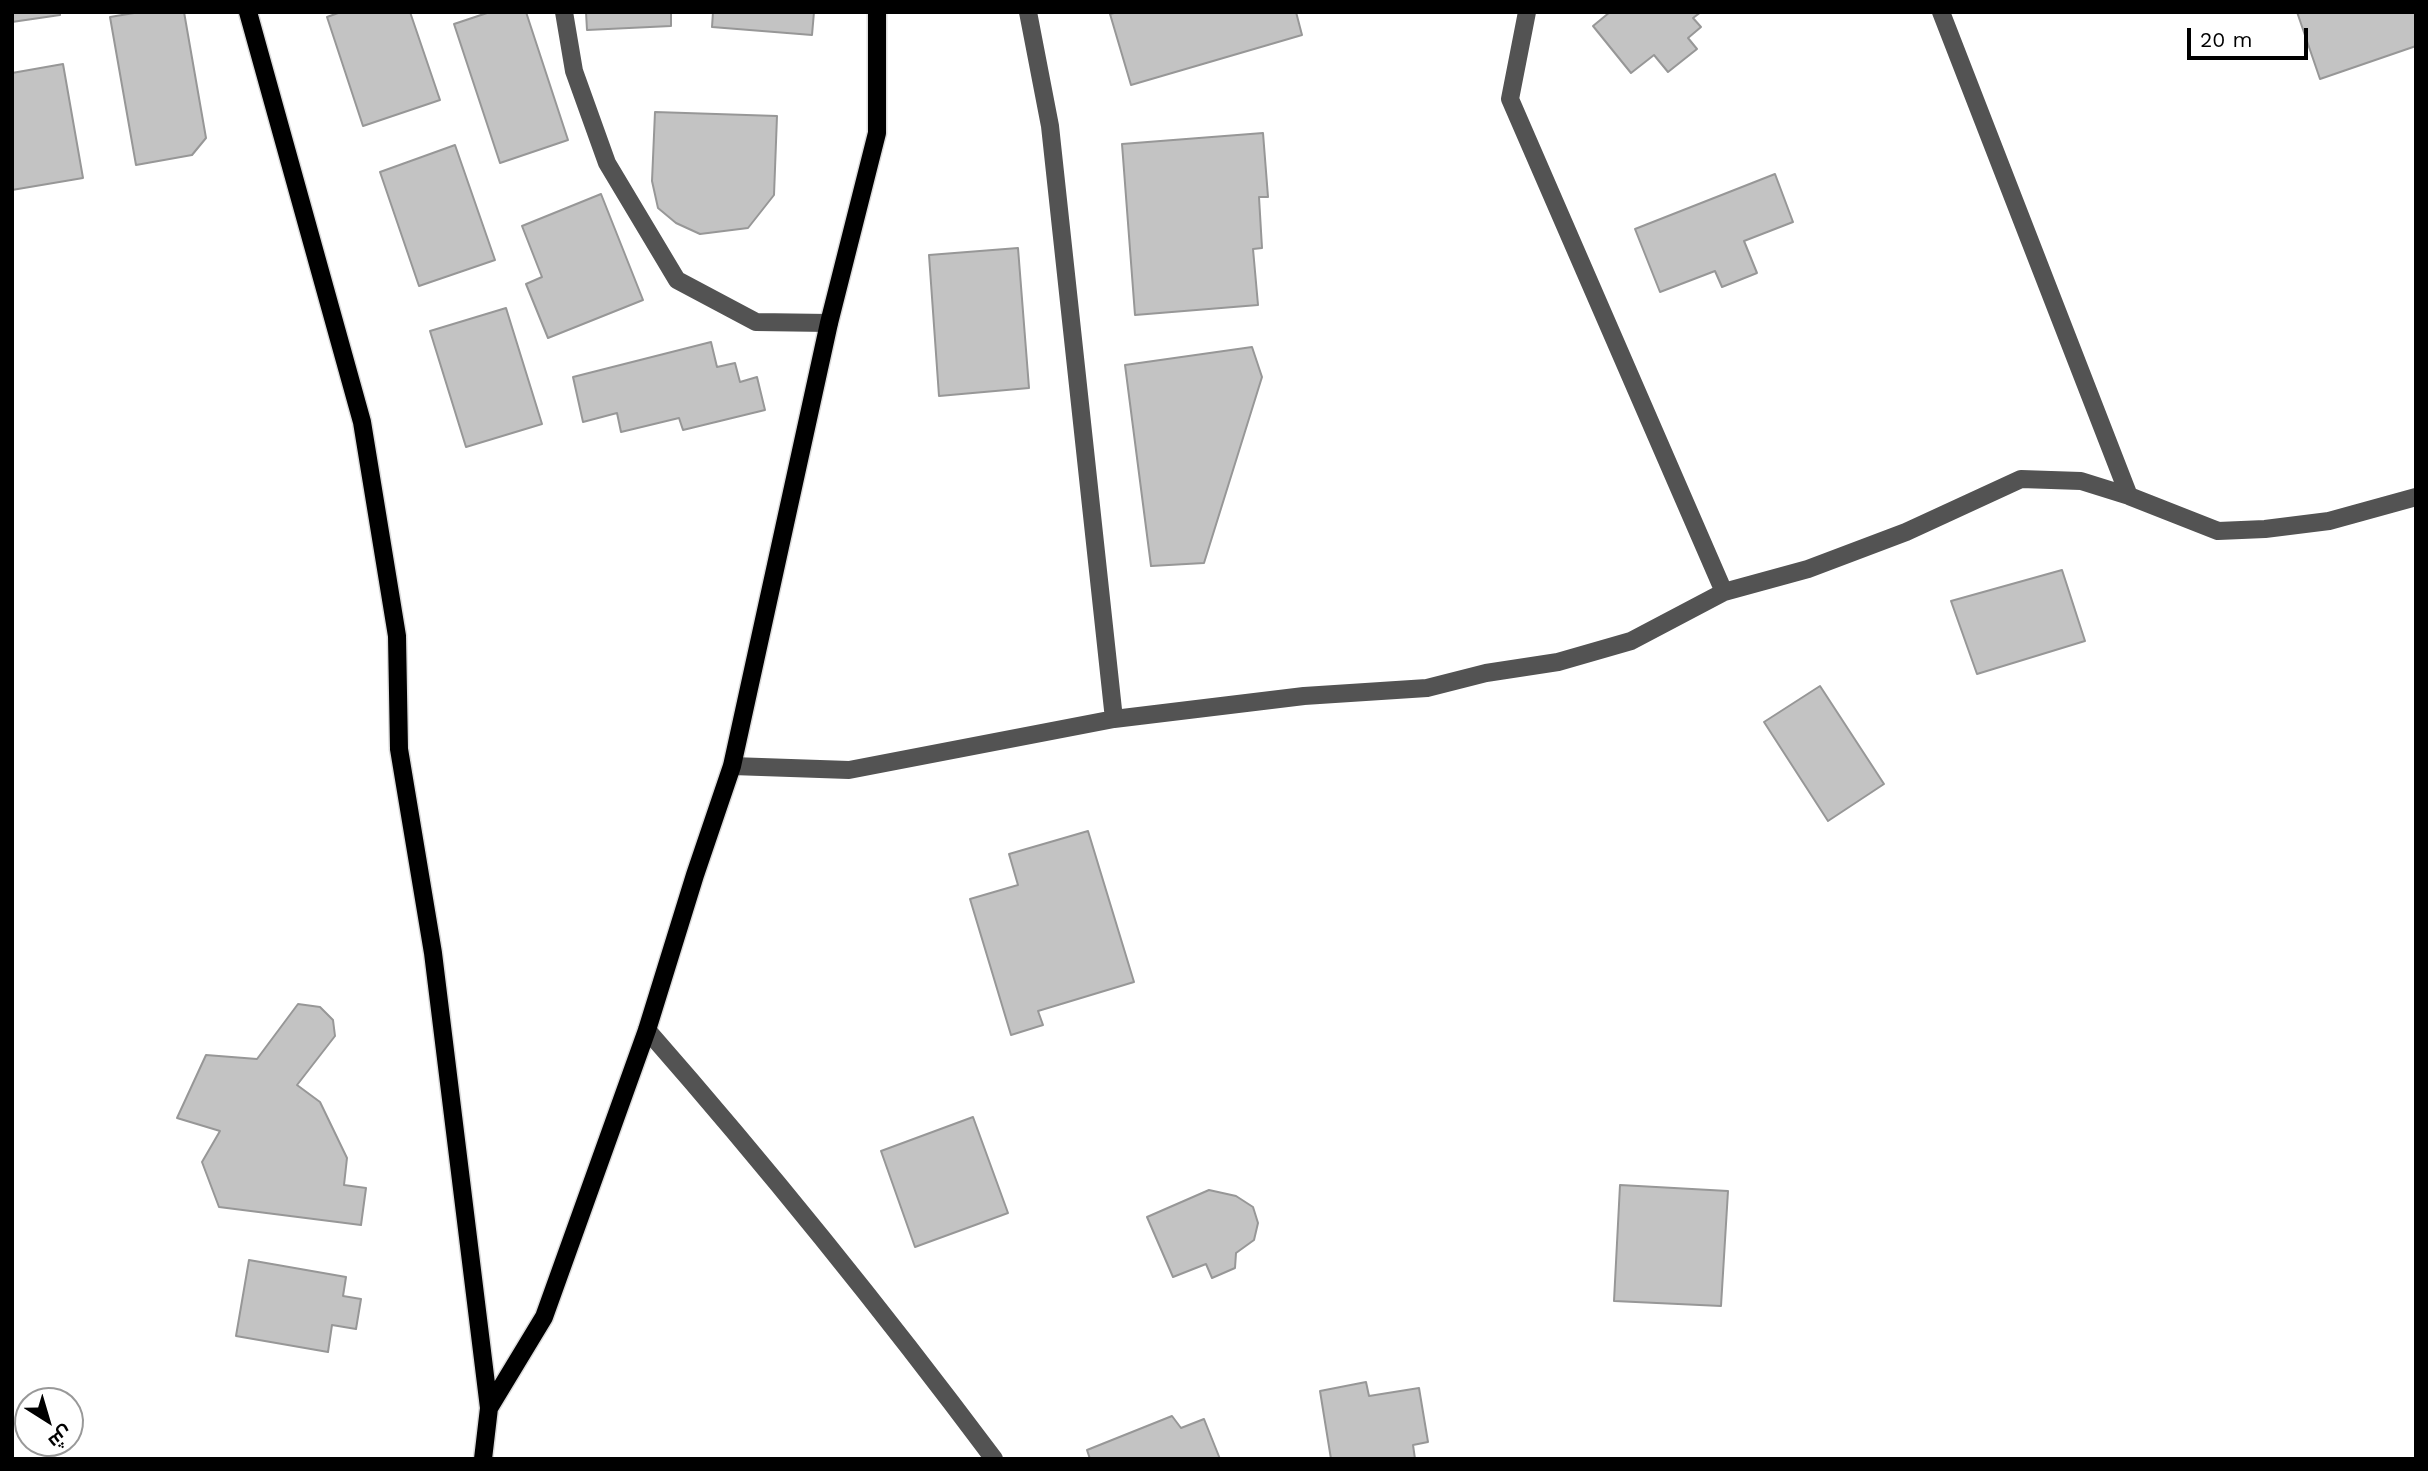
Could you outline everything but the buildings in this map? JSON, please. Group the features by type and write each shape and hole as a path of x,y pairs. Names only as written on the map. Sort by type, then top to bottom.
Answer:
{"main road":[{"path":"248,12 362,422 397,636 399,749 433,953 489,1408 483,1459"},
{"path":"489,1408 544,1317 647,1030 732,766 829,323 877,133 877,12"}],"street":[{"path":"564,12 574,71 607,163 677,280 756,322 829,323"},
{"path":"1028,12 1050,125 1114,719"},
{"path":"1527,12 1510,99 1724,593"},
{"path":"1941,12 2129,496"},
{"path":"732,766 849,770 1114,719 1304,696 1427,688 1486,673 1558,662 1631,641 1724,593 1808,569 1894,536 2021,479 2081,481 2129,496 2218,531 2265,529 2329,521 2416,497"},
{"path":"647,1030 917,1356 994,1459"}]}
